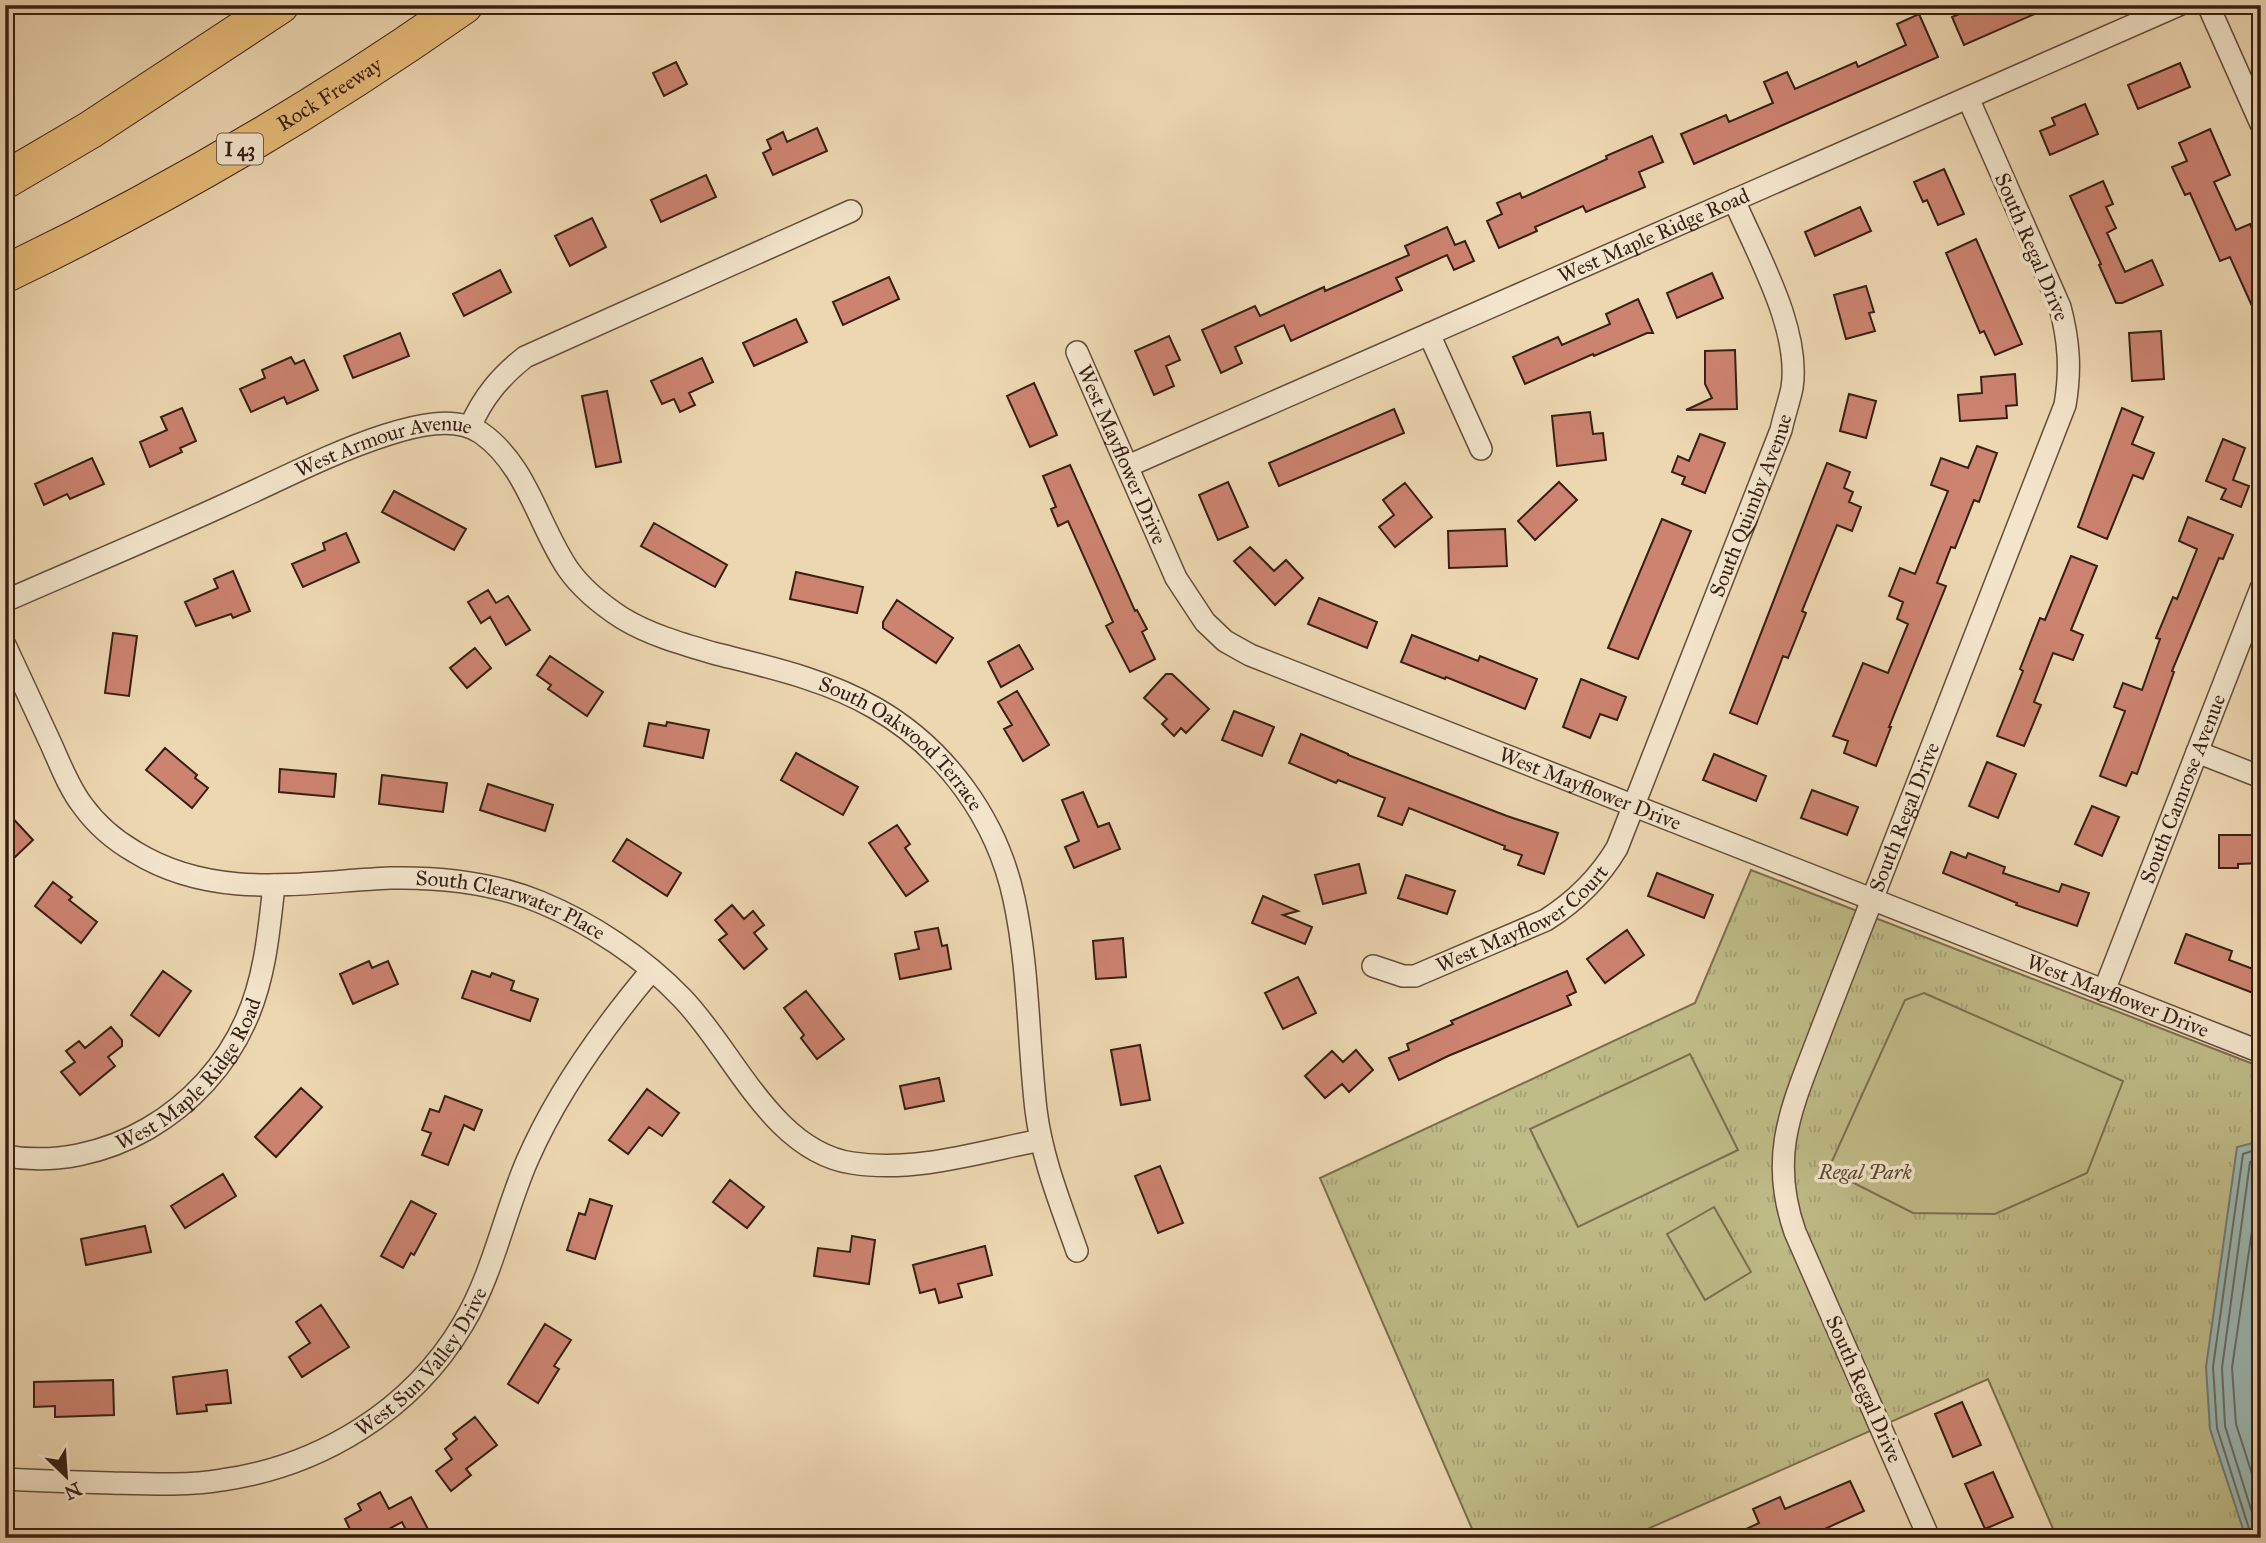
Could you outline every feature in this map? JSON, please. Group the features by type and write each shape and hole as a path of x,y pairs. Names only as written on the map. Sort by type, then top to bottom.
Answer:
{"highway":[{"path":"5,180 101,122 280,5"},
{"name":"Rock Freeway","path":"5,274 115,219 278,127 407,45 464,5"}],"street":[{"name":"West Maple Ridge Road","path":"1128,466 2179,5"},
{"path":"2208,5 2261,124"},
{"name":"South Regal Drive","path":"1927,1537 1795,1232 1787,1209 1782,1179 1787,1121 2065,405 2070,379 2068,335 2060,307 1968,97"},
{"name":"South Quimby Avenue","path":"1635,807 1781,430 1791,389 1792,355 1787,326 1734,200"},
{"name":"West Armour Avenue","path":"5,601 316,463 387,435 451,423 470,427 478,407 490,389 525,357 851,211"},
{"path":"1429,334 1481,449"},
{"name":"West Mayflower Drive","path":"1077,352 1176,578 1192,606 1225,640 1264,662 2261,1052"},
{"name":"South Oakwood Terrace","path":"470,427 484,435 523,481 567,568 584,589 600,602 624,619 658,636 812,680 849,694 905,727 947,765 989,827 1014,895 1041,1140 1077,1251"},
{"name":"South Camrose Avenue","path":"2104,991 2261,588"},
{"name":"South Clearwater Place","path":"5,645 82,805 103,828 139,855 179,872 218,883 274,885 393,878 450,880 496,888 537,901 590,928 651,971 691,1007 771,1113 800,1140 831,1158 868,1165 903,1165 1041,1140"},
{"path":"2197,752 2261,777"},
{"name":"West Mayflower Court","path":"1373,966 1402,976 1415,976 1546,920 1566,907 1605,867 1617,848 1635,807"},
{"name":"West Maple Ridge Road","path":"5,1156 20,1159 59,1159 89,1154 130,1139 155,1125 199,1089 233,1047 247,1018 264,960 274,885"},
{"name":"West Sun Valley Drive","path":"5,1479 155,1485 203,1483 256,1475 324,1450 365,1428 397,1403 442,1356 464,1324 493,1257 526,1163 544,1125 621,1009 651,971"}],"green space":[{"name":"Regal Park","path":"1751,870 2261,1067 2261,1538 2057,1538 1988,1379 1627,1538 1476,1538 1320,1178 1695,1003"},
{"path":"1924,993 2123,1081 2087,1173 1995,1214 1913,1213 1828,1170 1905,1000"},
{"path":"1690,1054 1738,1150 1578,1227 1530,1129"},
{"path":"1714,1207 1751,1272 1705,1300 1667,1234"}],"water":[{"path":"2261,1141 2261,1538 2246,1538 2210,1429 2206,1367 2237,1147"}],"building":[{"path":"1980,5 2055,5 1964,45 1952,17"},
{"path":"1919,14 1938,57 1694,164 1681,134 1726,115 1729,122 1773,103 1764,82 1787,72 1795,89 1856,62 1858,67 1906,45 1897,24"},
{"path":"676,62 687,84 664,96 653,73"},
{"path":"2180,63 2190,87 2138,109 2128,85"},
{"path":"2085,104 2098,134 2050,155 2040,131 2055,125 2052,118"},
{"path":"817,128 827,151 773,175 763,153 771,149 767,140 783,132 787,142"},
{"path":"2210,129 2230,175 2214,182 2236,230 2250,224 2261,249 2261,326 2230,257 2220,261 2190,193 2185,195 2172,167 2187,161 2179,143"},
{"path":"1652,136 1663,162 1639,172 1645,187 1586,212 1583,206 1535,227 1537,231 1499,248 1487,221 1502,214 1497,203 1520,193 1522,198"},
{"path":"1944,169 1964,214 1938,225 1927,200 1923,202 1914,182"},
{"path":"706,175 716,197 661,222 651,200"},
{"path":"2103,181 2113,204 2106,207 2116,228 2107,233 2125,272 2152,260 2163,285 2122,303 2116,303 2070,196"},
{"path":"1860,207 1871,231 1815,256 1805,232"},
{"path":"592,218 606,247 570,266 555,236"},
{"path":"1447,227 1455,245 1465,241 1474,261 1454,270 1447,255 1396,278 1402,290 1291,341 1284,325 1235,347 1242,363 1221,373 1202,330 1255,306 1260,316 1324,287 1325,291 1409,255 1405,246"},
{"path":"1976,239 2022,344 1995,355 1984,331 1980,333 1946,253"},
{"path":"500,270 511,292 464,316 453,294"},
{"path":"1712,273 1723,298 1677,318 1667,293"},
{"path":"889,277 899,299 843,325 833,302"},
{"path":"1866,286 1874,312 1869,313 1875,331 1846,339 1834,295"},
{"path":"1638,299 1653,333 1647,333 1594,356 1593,354 1525,384 1513,357 1558,337 1562,345 1610,324 1606,314"},
{"path":"796,319 807,342 754,366 743,343"},
{"path":"2161,331 2164,379 2132,381 2129,333"},
{"path":"400,333 409,356 353,378 344,356"},
{"path":"1169,336 1180,360 1166,366 1174,386 1154,395 1135,351"},
{"path":"1735,350 1737,409 1686,410 1712,398 1705,384 1705,351"},
{"path":"291,357 295,364 304,360 318,390 287,404 284,397 251,412 240,389 265,378 262,370"},
{"path":"702,358 713,382 689,393 695,405 680,412 674,399 662,404 651,381"},
{"path":"2015,374 2017,405 2006,406 2007,418 1960,421 1958,395 1982,393 1981,377"},
{"path":"1034,383 1057,435 1030,447 1007,396"},
{"path":"607,391 621,462 596,467 582,396"},
{"path":"1849,394 1876,401 1866,438 1840,431"},
{"path":"182,408 196,441 180,448 182,452 150,467 140,442 167,430 161,417"},
{"path":"2122,408 2143,417 2132,444 2154,453 2143,479 2133,475 2107,539 2078,527"},
{"path":"1394,409 1404,433 1279,486 1269,463"},
{"path":"1590,412 1593,434 1603,433 1606,460 1557,466 1552,416"},
{"path":"1700,434 1725,443 1705,493 1682,484 1685,477 1672,472 1678,456 1689,461"},
{"path":"2223,439 2245,448 2233,480 2249,486 2241,507 2221,499 2226,489 2206,481"},
{"path":"1977,446 1997,453 1979,502 1974,500 1955,548 1951,547 1937,583 1946,586 1876,766 1844,753 1848,741 1833,736 1863,663 1888,673 1908,624 1897,619 1903,602 1889,596 1900,568 1915,574 1948,491 1931,485 1941,458 1968,468"},
{"path":"92,458 104,484 70,499 67,494 44,505 35,484"},
{"path":"1827,463 1850,472 1844,488 1853,492 1849,502 1861,507 1852,531 1837,525 1802,611 1806,613 1788,658 1783,656 1757,724 1730,713"},
{"path":"1070,465 1135,611 1137,610 1147,629 1142,632 1155,659 1130,672 1106,626 1113,622 1068,521 1058,526 1051,509 1056,507 1043,476"},
{"path":"1228,482 1248,527 1218,540 1199,495"},
{"path":"1559,482 1577,500 1535,540 1518,521"},
{"path":"1405,483 1432,517 1395,547 1379,527 1394,515 1383,500"},
{"path":"394,491 466,529 454,550 382,512"},
{"path":"2188,517 2233,535 2223,559 2219,558 2172,671 2174,672 2137,774 2132,772 2126,786 2100,776 2125,711 2114,707 2123,683 2142,690 2160,639 2156,638 2173,597 2177,599 2197,549 2179,541"},
{"path":"1662,519 1691,531 1638,659 1608,648"},
{"path":"654,523 727,565 715,587 641,546"},
{"path":"1505,529 1507,566 1449,568 1448,531"},
{"path":"346,533 359,562 303,587 292,564 325,550 323,543"},
{"path":"1250,547 1274,571 1286,560 1303,578 1275,605 1234,561"},
{"path":"2071,556 2097,566 2071,630 2083,635 2073,660 2053,653 2034,702 2041,705 2024,746 1997,736 2023,671 2020,669 2040,618 2045,620"},
{"path":"233,571 250,611 233,618 231,614 196,626 185,602 218,588 214,579"},
{"path":"796,572 863,587 857,613 790,599"},
{"path":"488,590 496,603 508,596 530,630 506,645 490,617 481,623 468,602"},
{"path":"1319,598 1377,622 1367,648 1308,624"},
{"path":"897,600 953,638 936,663 883,628 883,622"},
{"path":"113,633 137,636 129,696 105,693"},
{"path":"1412,635 1478,661 1480,656 1537,679 1525,709 1401,662"},
{"path":"1019,645 1033,669 1001,687 988,662"},
{"path":"475,648 491,668 467,688 450,668"},
{"path":"550,656 603,692 587,716 548,689 551,685 537,675"},
{"path":"1166,674 1172,674 1209,709 1186,733 1181,728 1174,736 1162,724 1167,719 1144,698"},
{"path":"1581,679 1626,697 1617,720 1600,714 1590,738 1563,727"},
{"path":"1017,691 1049,745 1023,761 1004,729 1012,725 998,702"},
{"path":"1234,711 1274,727 1262,756 1222,740"},
{"path":"667,722 709,730 703,758 644,746 649,723 666,726"},
{"path":"1301,734 1348,755 1558,833 1544,874 1518,865 1522,855 1504,849 1505,846 1409,808 1402,825 1378,816 1385,798 1338,780 1336,783 1289,763"},
{"path":"165,748 208,788 192,808 146,770"},
{"path":"796,753 858,787 843,815 781,780"},
{"path":"1714,754 1766,776 1756,801 1703,780"},
{"path":"1987,762 2016,774 1998,818 1969,806"},
{"path":"280,769 336,774 334,797 279,792"},
{"path":"382,775 447,783 443,812 379,804"},
{"path":"488,784 553,805 545,831 480,810"},
{"path":"1812,790 1858,807 1847,835 1801,818"},
{"path":"1083,792 1098,827 1109,823 1120,849 1074,868 1065,847 1079,841 1062,800"},
{"path":"2092,806 2119,817 2102,856 2075,844"},
{"path":"5,810 33,840 14,858 5,849"},
{"path":"897,825 910,844 905,848 928,881 906,896 869,843"},
{"path":"2219,835 2261,835 2261,863 2238,864 2238,868 2219,868"},
{"path":"627,839 681,873 667,896 613,861"},
{"path":"1951,852 1966,858 1968,853 2005,867 2003,873 2059,892 2062,884 2089,893 2077,926 2016,905 2017,903 1943,873"},
{"path":"1359,864 1366,893 1323,904 1315,875"},
{"path":"1657,873 1713,895 1704,918 1648,896"},
{"path":"1406,875 1455,891 1447,914 1398,898"},
{"path":"53,882 72,897 69,900 97,922 81,943 35,906"},
{"path":"1263,896 1298,911 1283,915 1312,927 1305,944 1252,923"},
{"path":"732,905 744,919 753,911 764,925 754,933 767,949 744,969 719,940 727,934 715,920"},
{"path":"938,928 942,946 947,945 951,969 900,979 895,954 919,949 915,932"},
{"path":"1627,930 1644,955 1605,983 1587,959"},
{"path":"2186,934 2232,951 2229,960 2261,972 2261,996 2175,963"},
{"path":"1123,938 1126,977 1096,979 1093,941"},
{"path":"369,961 372,968 388,961 398,984 353,1004 340,974"},
{"path":"163,971 191,991 159,1036 131,1015"},
{"path":"472,971 490,977 492,973 514,981 511,990 538,999 530,1021 462,998"},
{"path":"1567,971 1576,992 1567,996 1571,1005 1448,1056 1399,1080 1389,1058 1409,1050 1407,1044 1453,1024 1451,1021"},
{"path":"1298,977 1316,1013 1283,1029 1265,993"},
{"path":"806,991 844,1039 817,1059 801,1038 804,1035 784,1008"},
{"path":"111,1027 122,1040 122,1046 108,1057 115,1066 80,1095 61,1072 75,1062 66,1051 79,1041 85,1048"},
{"path":"1140,1045 1150,1100 1121,1105 1111,1050"},
{"path":"1356,1050 1373,1070 1349,1092 1342,1084 1325,1098 1305,1076 1332,1051 1343,1062"},
{"path":"939,1078 944,1101 905,1109 900,1086"},
{"path":"301,1088 322,1107 276,1157 255,1137"},
{"path":"647,1089 679,1113 662,1136 649,1127 628,1154 609,1140"},
{"path":"445,1096 482,1110 474,1130 464,1125 448,1165 422,1155 431,1133 422,1130 430,1109 439,1112"},
{"path":"1160,1166 1183,1223 1158,1233 1135,1176"},
{"path":"223,1174 236,1196 185,1228 171,1206"},
{"path":"730,1180 764,1207 747,1228 713,1202"},
{"path":"590,1199 612,1206 595,1259 567,1250 579,1213 585,1215"},
{"path":"411,1201 436,1214 414,1255 411,1253 403,1268 381,1256"},
{"path":"145,1226 151,1252 86,1265 81,1239"},
{"path":"852,1236 875,1240 869,1284 814,1276 818,1248 850,1252"},
{"path":"985,1246 992,1275 958,1284 962,1297 939,1303 935,1289 920,1293 913,1265"},
{"path":"321,1305 349,1347 302,1377 289,1357 310,1343 296,1322"},
{"path":"545,1324 571,1340 554,1366 559,1369 538,1403 508,1384"},
{"path":"227,1370 231,1403 206,1405 207,1411 177,1414 173,1377"},
{"path":"113,1380 114,1415 55,1417 55,1406 34,1407 34,1382"},
{"path":"1962,1402 1981,1445 1953,1457 1935,1414"},
{"path":"475,1417 497,1445 466,1469 471,1475 451,1491 436,1471 452,1459 445,1449 457,1439 453,1434"},
{"path":"1993,1472 2013,1517 1985,1529 1965,1484"},
{"path":"1850,1481 1864,1511 1805,1538 1727,1538 1759,1523 1753,1509 1780,1497 1785,1509"},
{"path":"380,1492 389,1509 411,1497 429,1531 410,1538 402,1522 372,1538 354,1538 345,1519 361,1510 358,1504"}]}
